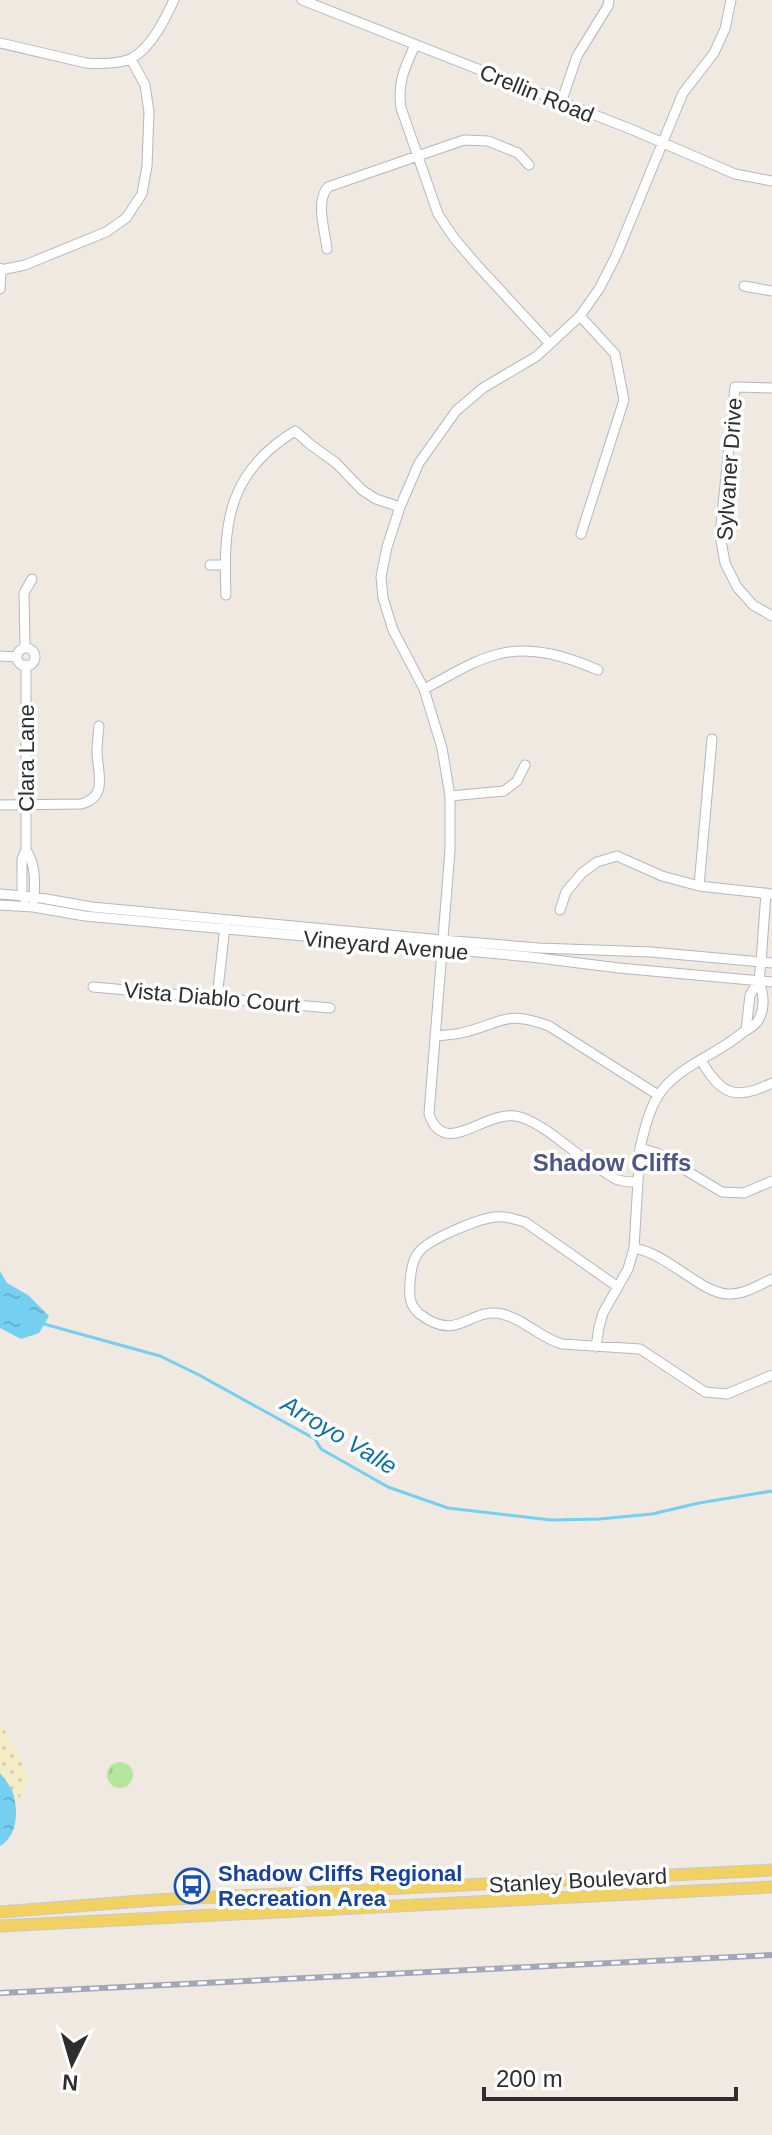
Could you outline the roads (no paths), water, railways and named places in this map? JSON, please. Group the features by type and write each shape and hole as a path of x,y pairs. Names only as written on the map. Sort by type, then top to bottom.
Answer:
{"main road":[{"name":"Stanley Boulevard","path":"0,1912 154,1900 772,1870"},
{"name":"Stanley Boulevard","path":"0,1926 772,1887"},
{"path":"285,1895 286,1912"}],"street":[{"path":"0,43 86,63 131,59 163,25 174,0"},
{"name":"Crellin Road","path":"302,0 735,174 772,181"},
{"path":"561,103 577,56 609,0"},
{"path":"637,1182 619,1180 522,1118 506,1115 494,1117 452,1135 440,1132 433,1124 429,1114 450,850 450,796 442,748 424,689 393,630 383,598 381,577 400,507 419,463 456,411 483,388 537,356 580,316 599,289 616,256 683,93 714,53 725,29 731,0"},
{"path":"415,45 401,75 398,92 438,214 454,238 550,344"},
{"path":"0,289 0,269 25,265 106,232 126,218 142,194 147,166 149,112 145,85 131,59"},
{"path":"327,249 321,198 328,187 464,140 488,141 518,153 529,165"},
{"path":"744,286 772,291"},
{"path":"580,316 615,354 624,400 581,534"},
{"name":"Sylvaner Drive","path":"772,388 735,387 720,535 725,563 737,587 753,605 772,616"},
{"path":"226,595 226,532 232,503 245,476 259,458 295,431 336,463 362,490 376,499 400,507"},
{"path":"210,565 224,565"},
{"path":"25,648 24,593 32,579"},
{"path":"25,648 32,650 35,656 33,662 26,665 19,663 17,657 19,651 25,648"},
{"path":"424,689 498,654 525,650 575,660 598,670"},
{"path":"0,656 17,657"},
{"name":"Clara Lane","path":"26,665 26,850 34,868 34,902"},
{"path":"0,805 90,802 100,786 99,726"},
{"path":"699,886 712,739"},
{"path":"450,796 504,791 517,781 525,765"},
{"name":"Clara Lane","path":"22,896 22,859 26,850"},
{"path":"560,910 566,892 582,873 597,862 617,856 662,876 699,886 769,894 767,962 750,995 746,1030 678,1076 658,1095 643,1132 634,1248 628,1269 603,1313 596,1347"},
{"path":"0,894 22,896 34,902"},
{"name":"Vineyard Avenue","path":"0,905 34,902 85,916 442,945 619,968 772,982"},
{"path":"217,998 225,925"},
{"name":"Vineyard Avenue","path":"442,945 651,952 767,962"},
{"name":"Vista Diablo Court","path":"93,987 330,1008"},
{"path":"435,1036 462,1033 506,1018 531,1019 549,1026 658,1095"},
{"path":"701,1060 712,1079 725,1090 741,1093 756,1091 772,1083"},
{"path":"640,1148 657,1153 722,1192 744,1193 772,1181"},
{"path":"618,1287 525,1222 497,1217 481,1220 420,1250 413,1261 409,1295 413,1307 422,1316 444,1327 454,1327 485,1314 502,1314 551,1341 576,1347 640,1349 705,1392 727,1394 772,1375"},
{"path":"634,1248 666,1260 713,1291 729,1295 772,1279"}],"water":[{"path":"0,1271 7,1283 28,1295 49,1316 39,1333 21,1339 0,1328"},
{"path":"0,1773 12,1790 16,1813 14,1829 0,1846"}],"waterway":[{"name":"Arroyo Valle","path":"44,1324 160,1356 315,1439 321,1449 388,1487 448,1508 551,1520 599,1519 652,1514 772,1491"}],"railway":[{"path":"0,1993 772,1955"}],"place":[{"name":"Shadow Cliffs Regional Recreation Area","path":"192,1886"}],"district":[{"name":"Shadow Cliffs","path":"612,1163"}]}
